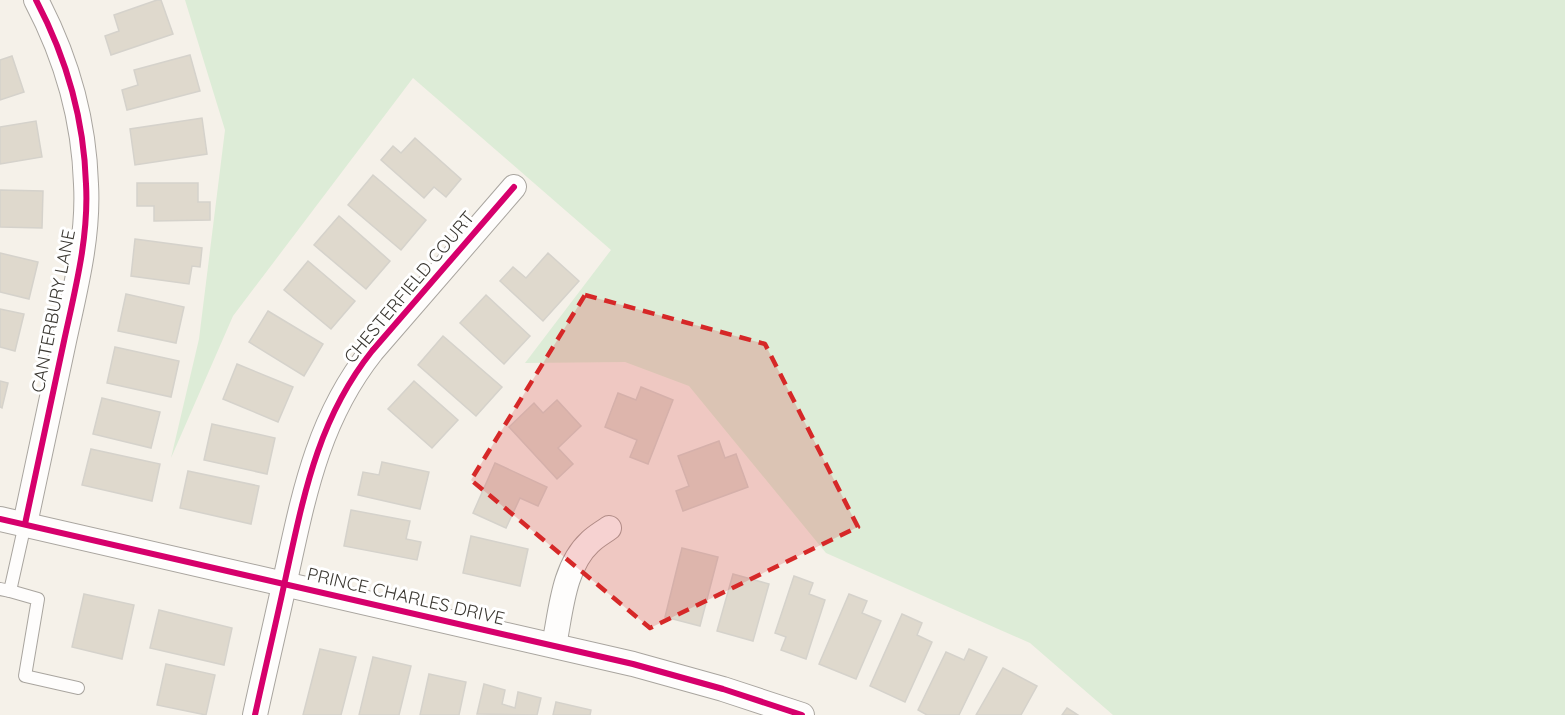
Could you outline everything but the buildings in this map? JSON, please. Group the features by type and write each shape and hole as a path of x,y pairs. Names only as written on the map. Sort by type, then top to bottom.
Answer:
{"street":[{"name":"CANTERBURY LANE","path":"25,524 79,270 86,206 84,155 74,96 57,46 36,0"},
{"name":"CHESTERFIELD COURT","path":"255,715 311,467 328,423 347,386 372,351 514,187"},
{"name":"PRINCE CHARLES DRIVE","path":"0,519 554,645 680,676 762,708 802,715"},
{"path":"554,645 570,573 578,556 589,543 609,528"}],"lane":[{"path":"25,524 5,590 38,599 25,676 78,688"}],"highlighted area":[{"path":"585,295 765,344 858,527 650,628 471,480"}],"green space":[{"path":"185,0 1565,0 1565,715 1113,715 1030,643 826,553 689,386 625,362 525,363 611,250 413,78 233,316 171,458 199,339 225,130"}],"cycle path":[{"path":"25,524 77,283 86,204 85,160 72,89 56,44 36,0"},
{"path":"255,715 307,487 326,430 338,403 372,351 514,187"},
{"path":"0,519 633,664 723,689 802,715"}]}
